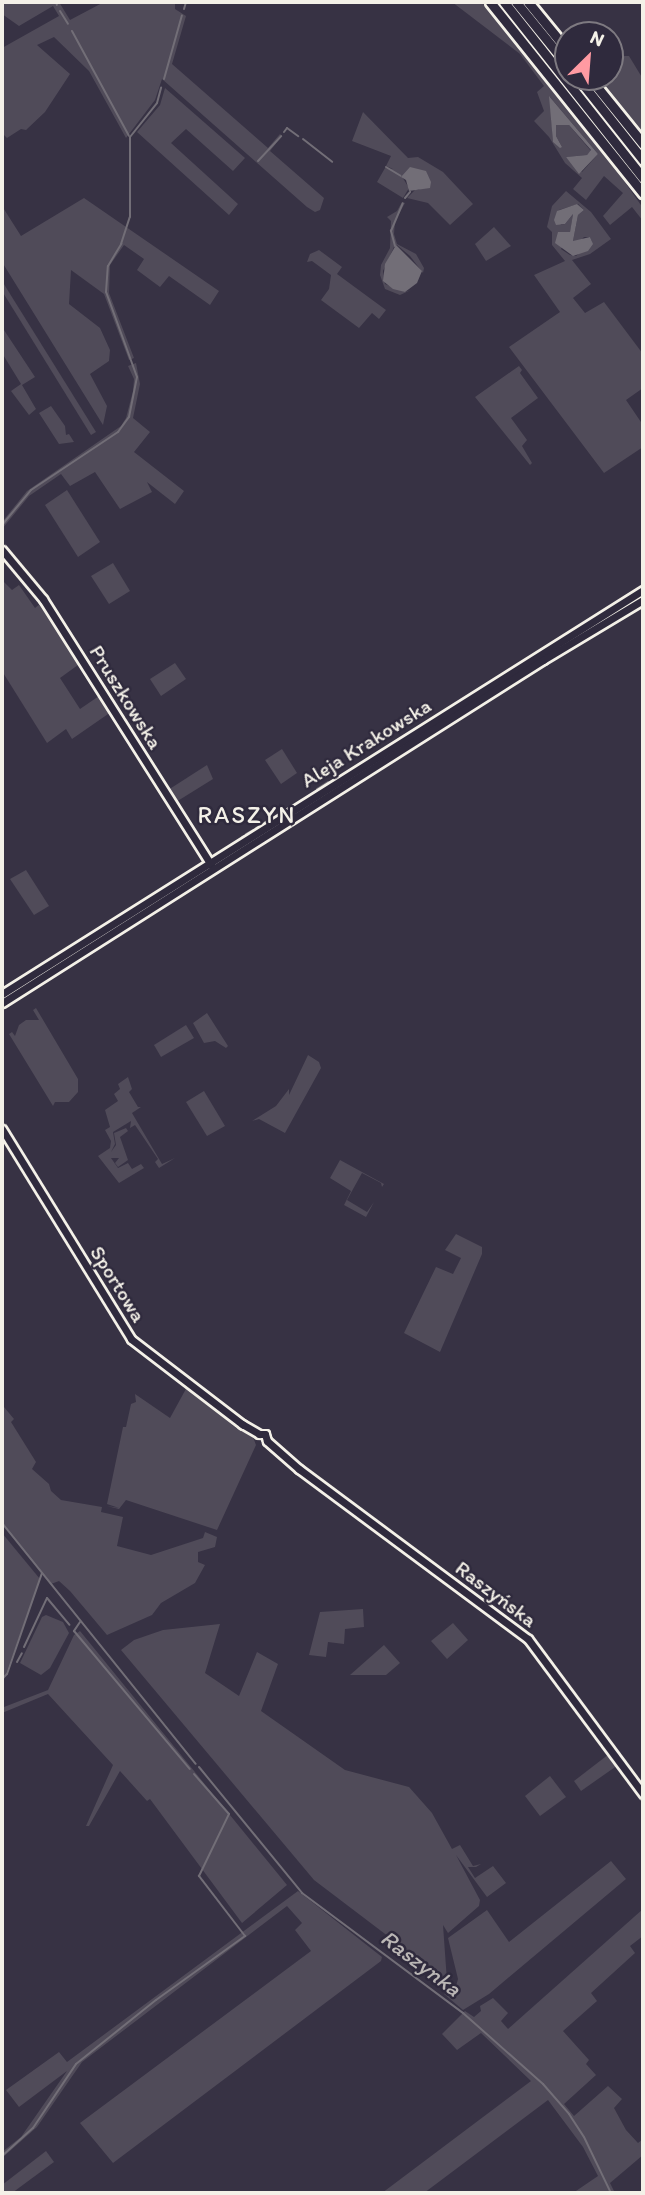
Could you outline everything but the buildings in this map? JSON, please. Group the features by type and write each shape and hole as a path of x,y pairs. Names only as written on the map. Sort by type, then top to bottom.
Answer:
{"highway":[{"path":"491,2 643,193"},
{"path":"503,2 643,178"},
{"path":"516,2 554,49"},
{"path":"528,2 554,34"},
{"path":"588,91 643,159"},
{"path":"600,91 643,144"}],"main road":[{"name":"Pruszkowska","path":"2,550 43,599 211,865"},
{"name":"Aleja Krakowska","path":"2,1003 211,865 643,590"},
{"name":"Aleja Krakowska","path":"2,994 643,600"},
{"name":"Sportowa","path":"2,1129 131,1339 242,1423 258,1436 259,1442 265,1442"},
{"name":"Raszyńska","path":"265,1442 527,1639 643,1794"}],"shaded area":[{"path":"2,2 59,2 70,20 104,2 175,2 175,9 186,16 172,64 268,148 280,134 282,136 270,151 324,198 320,210 315,212 307,207 162,79 155,100 126,138 89,71 54,37 37,45 70,74 45,112 26,130 21,129 7,138 2,133 2,48 59,16 53,6 19,26 2,14"},
{"path":"452,2 485,2 603,151 643,208 643,221 632,207 610,225 603,216 623,193 604,176 586,200 573,189 582,178 565,163 549,137 534,121 544,111 537,92 544,86 520,54","holes":["550,97 598,154 582,172 566,157 587,155 591,151 569,125 556,125 556,136 562,147 553,141"]},
{"path":"624,56 629,56 643,79 643,135 607,91 624,91"},
{"path":"165,88 245,158 233,171 186,129 171,143 238,204 229,215 137,132 160,105"},
{"path":"549,96 598,154 579,174 566,157 587,155 591,150 569,125 556,125 556,136 562,147 553,142"},
{"path":"363,112 408,158 418,157 443,172 473,204 450,225 428,203 407,198 415,190 420,190 401,175 409,188 403,198 377,182 385,168 393,169 386,166 391,156 352,141"},
{"path":"410,167 426,171 431,182 430,188 409,191 406,180 401,177"},
{"path":"566,191 591,212 611,239 590,254 572,260 591,284 573,298 585,313 604,302 643,354 643,388 626,400 643,425 643,447 604,473 509,347 560,312 534,275 565,261 552,245 552,232 547,227 552,206","holes":["578,204 584,210 578,215 573,241 579,242 584,237 590,237 592,242 576,256 570,255 561,249 570,233 573,214 561,225 556,218 559,210"]},
{"path":"84,198 219,291 210,305 169,276 160,287 137,270 144,259 124,245 110,265 109,293 134,358 129,360 104,294 71,270 69,304 100,328 110,350 109,361 90,374 107,406 103,425 2,262 2,206 21,236"},
{"path":"402,202 405,203 395,221 394,234 397,244 416,254 424,268 423,273 410,256 397,245 394,247 383,271 385,284 405,292 411,290 400,295 385,289 380,275 381,265 390,248 391,221 387,217 397,211"},
{"path":"577,204 584,210 578,215 573,241 590,237 593,244 588,251 573,256 555,243 558,232 570,232 573,214 565,224 556,225 554,220 557,211"},
{"path":"494,227 511,246 486,261 475,244"},
{"path":"396,245 422,271 417,283 405,292 393,289 383,281 385,264"},
{"path":"319,250 342,267 337,274 386,310 379,319 372,313 359,328 321,300 329,289 331,275 312,261 307,262 310,254"},
{"path":"2,281 96,432 91,435 2,291"},
{"path":"2,327 35,377 22,385 36,409 29,415 11,391 21,384 2,353"},
{"path":"136,363 140,384 133,418 150,432 134,452 184,491 175,504 147,482 152,492 120,509 95,472 70,486 61,474 29,496 2,529 2,522 27,491 121,426 126,418 133,391 134,379 128,366"},
{"path":"519,366 522,370 520,373 538,398 511,418 527,440 522,446 532,463 530,465 475,397"},
{"path":"51,406 65,426 66,435 69,434 74,442 59,444 39,413"},
{"path":"67,490 100,542 78,557 45,505"},
{"path":"113,563 130,591 109,604 91,576"},
{"path":"2,580 12,590 19,585 35,608 41,603 81,667 78,665 60,678 80,709 99,696 83,670 111,712 72,739 66,729 47,743 2,671"},
{"path":"175,663 186,679 161,696 150,679"},
{"path":"282,749 297,773 281,784 265,760"},
{"path":"207,765 213,779 176,802 168,790"},
{"path":"26,870 49,906 34,915 10,879"},
{"path":"36,1008 78,1079 78,1092 69,1102 55,1102 53,1106 9,1034 12,1032 15,1036 19,1025 26,1020 39,1020 33,1010"},
{"path":"207,1013 228,1046 226,1048 215,1041 204,1043 193,1023"},
{"path":"186,1025 194,1038 161,1057 154,1045"},
{"path":"308,1055 319,1062 321,1068 285,1133 259,1119 252,1121 276,1106 289,1089 289,1095"},
{"path":"128,1077 132,1089 129,1092 138,1107 141,1107 132,1113 162,1164 175,1158 159,1168 155,1162 158,1159 135,1125 130,1128 131,1121 113,1132 115,1144 111,1152 116,1145 114,1133 126,1128 128,1131 120,1137 128,1160 118,1167 115,1163 119,1158 111,1158 118,1168 128,1163 132,1169 141,1164 144,1168 119,1183 98,1156 110,1148 111,1141 105,1130 110,1127 105,1110 118,1101 114,1094 120,1089 118,1084"},
{"path":"204,1091 225,1126 207,1136 186,1102"},
{"path":"340,1160 384,1184 382,1187 381,1183 362,1173 347,1200 367,1212 374,1202 366,1217 344,1205 351,1191 330,1178"},
{"path":"456,1234 482,1247 482,1254 440,1352 404,1333 436,1267 453,1274 461,1258 445,1250"},
{"path":"187,1387 236,1428 253,1437 256,1445 217,1530 126,1500 119,1509 107,1506 119,1508 107,1504 123,1427 126,1427 131,1404 136,1402 135,1394 170,1418"},
{"path":"2,1397 4,1407 14,1419 11,1422 36,1462 32,1469 49,1484 51,1491 61,1500 102,1507 101,1512 123,1517 117,1546 151,1555 203,1538 205,1532 217,1537 215,1547 198,1552 198,1562 205,1565 195,1583 161,1603 152,1615 107,1635 70,1591 59,1581 51,1584 2,1523"},
{"path":"2,1533 40,1579 2,1685"},
{"path":"363,1609 364,1627 345,1629 344,1644 328,1642 326,1657 309,1655 320,1612"},
{"path":"46,1615 63,1622 69,1633 50,1668 41,1675 20,1663 42,1617"},
{"path":"453,1623 468,1640 447,1659 431,1641"},
{"path":"220,1624 205,1673 239,1696 257,1652 278,1664 261,1711 345,1770 409,1787 432,1813 452,1849 460,1845 473,1866 481,1864 476,1867 468,1867 475,1878 493,1866 506,1883 487,1897 456,1855 480,1900 479,1906 448,1933 443,1925 447,1981 314,1880 121,1650 134,1640 163,1630"},
{"path":"80,1631 287,1885 242,1923 150,1799 147,1801 120,1771 89,1826 86,1826 113,1765 48,1694 2,1713 4,1707 48,1690 74,1635"},
{"path":"384,1645 400,1663 386,1675 350,1675"},
{"path":"609,1754 618,1765 581,1791 574,1781"},
{"path":"550,1776 566,1797 540,1816 525,1796"},
{"path":"611,1861 626,1879 489,1994 463,2010 444,1994 456,1986 458,1979 448,1938 487,1910 509,1942"},
{"path":"298,1891 382,1957 381,1961 113,2163 80,2123 311,1951 295,1930 302,1923 287,1906 82,2062 37,2127 2,2158 2,2152 21,2137 67,2071 19,2107 6,2090 59,2052 67,2062"},
{"path":"643,1909 643,1936 630,1946 635,1953 591,1993 597,2001 563,2031 589,2060 586,2064 596,2075 564,2104 574,2116 608,2086 622,2099 614,2108 626,2130 638,2143 643,2139 643,2155 610,2183 615,2193 573,2193 598,2176 583,2147 548,2100 424,2193 382,2193 531,2081 481,2033 457,2050 442,2034 465,2011 474,2017 481,2011 480,2006 493,1998 508,2013 501,2021 508,2029"},
{"path":"46,2151 54,2162 12,2193 2,2193 2,2185"}],"waterway":[{"path":"184,9 186,2"},
{"path":"60,11 68,24"},
{"path":"164,79 182,15"},
{"path":"72,31 129,136"},
{"path":"2,525 31,490 118,432 129,417 137,377 106,292 108,266 121,244 130,217 130,137 157,103 161,88"},
{"path":"284,132 287,128 298,136"},
{"path":"258,161 281,136"},
{"path":"303,139 332,162"},
{"path":"386,167 401,176"},
{"path":"405,198 410,192"},
{"path":"395,246 391,231 403,203"},
{"path":"317,789 328,782"},
{"path":"282,812 290,807"},
{"path":"265,822 274,817"},
{"path":"256,828 261,825"},
{"path":"246,834 253,830"},
{"name":"Raszynka","path":"2,1523 196,1764"},
{"path":"2,1679 7,1674 42,1573"},
{"path":"24,1647 47,1598 70,1625"},
{"path":"80,1622 74,1631 190,1769"},
{"path":"17,1662 22,1653"},
{"name":"Raszynka","path":"199,1767 302,1893 463,2013 543,2084 569,2114 584,2137 611,2193"},
{"path":"2,2156 33,2128 76,2064 156,2000 245,1936 199,1876 229,1814 194,1774"}],"district":[{"name":"RASZYN","path":"247,815"}]}
